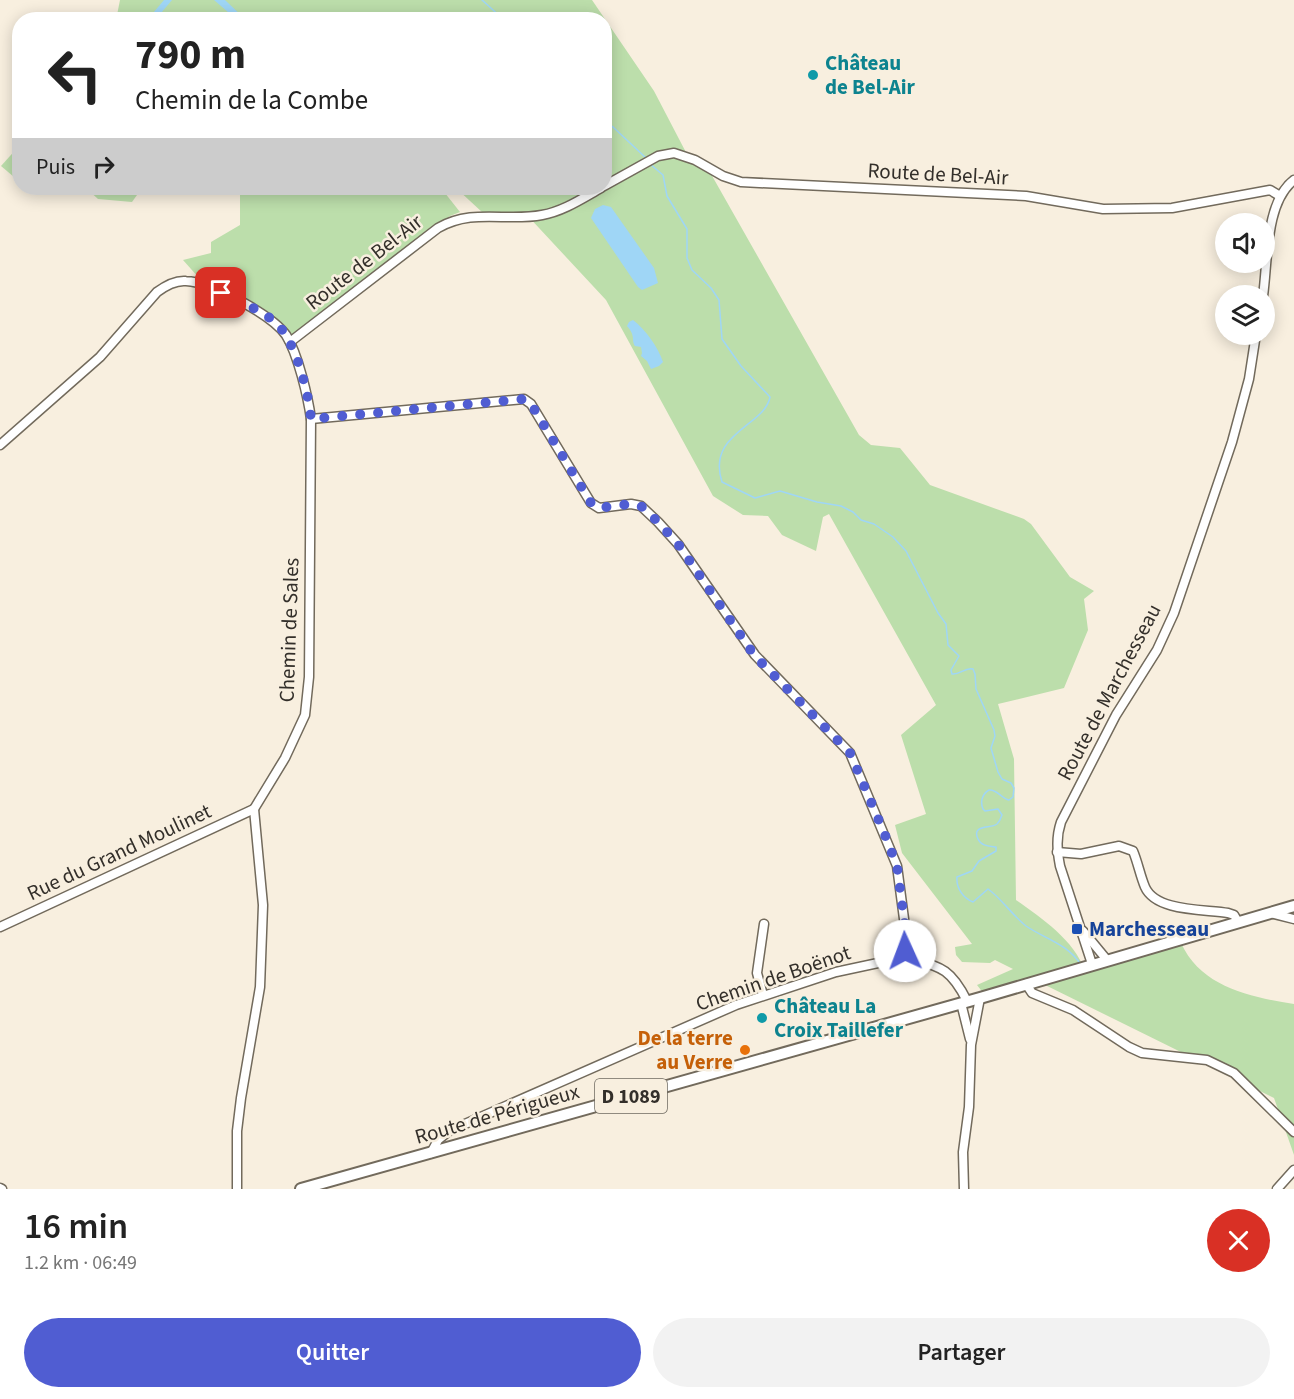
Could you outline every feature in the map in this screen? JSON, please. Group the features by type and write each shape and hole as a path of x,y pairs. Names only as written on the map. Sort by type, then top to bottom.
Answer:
{"main road":[{"name":"D 1089","path":"980,998 1294,906"},
{"name":"Route de Périgueux","path":"301,1189 980,998"}],"street":[{"name":"Route de Bel-Air","path":"612,182 643,164 674,153 695,160 723,176 752,183 1026,196 1103,209 1172,208 1270,190 1280,195"},
{"path":"1264,285 1272,215 1285,187 1294,180"},
{"name":"Route de Bel-Air","path":"290,342 451,220 475,216 543,215 568,206 588,195"},
{"name":"Chemin de Sales","path":"0,445 100,357 145,305 166,285 186,281 202,284 259,311 275,322 290,342 311,419 309,678 305,715 285,758 254,809"},
{"name":"Route de Marchesseau","path":"1085,967 1081,928 1057,852 1057,832 1116,715 1157,650 1174,612 1232,442 1249,379 1254,345"},
{"path":"311,419 524,399 531,404 591,503 598,508 631,504 641,506 658,522 678,544 754,655 850,753 897,866 906,934 906,957 941,967 950,973 964,1002 971,1045"},
{"path":"237,1189 237,1131 260,987 263,917 254,809"},
{"name":"Rue du Grand Moulinet","path":"0,927 254,809"},
{"path":"1057,852 1081,854 1119,846 1125,847 1133,851 1146,889 1152,897 1177,907 1228,913 1234,915 1239,922"},
{"path":"1269,913 1294,919"},
{"path":"763,995 757,973 757,959 764,924"},
{"path":"1081,928 1107,960"},
{"name":"Chemin de Boënot","path":"431,1153 438,1140 449,1131 736,1005 836,972 906,957"},
{"path":"1026,984 1032,993 1072,1010 1142,1053 1207,1060 1234,1073 1294,1132"},
{"path":"964,1189 963,1152 969,1107 971,1045 980,998"},
{"path":"1277,1189 1294,1170"}],"green space":[{"path":"120,0 592,0 600,12 118,12"},
{"path":"612,29 654,91 691,162 711,174 859,435 871,445 900,448 930,485 1024,519 1031,524 1070,577 1094,591 1084,599 1088,630 1064,688 998,704 1014,759 1016,900 1065,940 1085,971 1181,943 1190,958 1214,980 1244,993 1294,1004 1294,1155 1274,1098 1033,979 984,994 977,985 1013,969 995,960 990,963 962,962 956,955 955,947 972,944 902,853 895,825 926,814 901,735 936,705 829,514 823,517 816,551 782,535 768,516 743,515 713,496 606,300 526,214 483,213 464,195 612,195"},
{"path":"12,154 12,175 1,166"},
{"path":"94,195 137,195 132,202 98,199"},
{"path":"240,195 447,195 460,212 450,216 293,336 251,301 199,278 183,260 211,253 211,242 240,225"}],"water":[{"path":"164,0 172,0 162,12 154,12"},
{"path":"214,0 225,0 238,12 228,12"},
{"path":"603,205 611,207 654,268 658,283 642,290 638,287 591,218 595,209"},
{"path":"633,320 647,334 658,351 663,362 659,366 651,369 641,356 641,347 635,346 627,326"}],"waterway":[{"path":"482,0 495,12"},
{"path":"612,126 646,158"},
{"path":"650,164 663,175 667,196 687,229 687,258 692,270 711,288 719,300 722,339 741,366 770,397 766,407 729,441 722,452 719,465 722,482 755,498 780,491 817,502 841,506 893,537 906,551 946,624 948,645 959,656 951,670 952,674 973,669 976,689 994,730 995,736 991,748 998,772 1002,779 1011,783 1014,788 1013,797 1009,800 992,790 983,796 983,809 985,811 998,809 1002,815 997,824 979,829 978,839 981,843 996,847 996,851 979,861 972,871 957,877 959,889 966,898 973,902 988,889 1026,926 1063,947 1081,965"}],"place":[{"name":"Château de Bel-Air","path":"813,75"},
{"name":"Marchesseau","path":"1077,929"},
{"name":"Château La Croix Taillefer","path":"762,1018"},
{"name":"De la terre au Verre","path":"745,1050"}],"route":[{"path":"221,293 259,311 275,322 290,342 311,419 524,399 531,404 591,503 598,508 631,504 641,506 658,522 678,544 754,655 850,753 897,866 906,934 905,951"}]}
